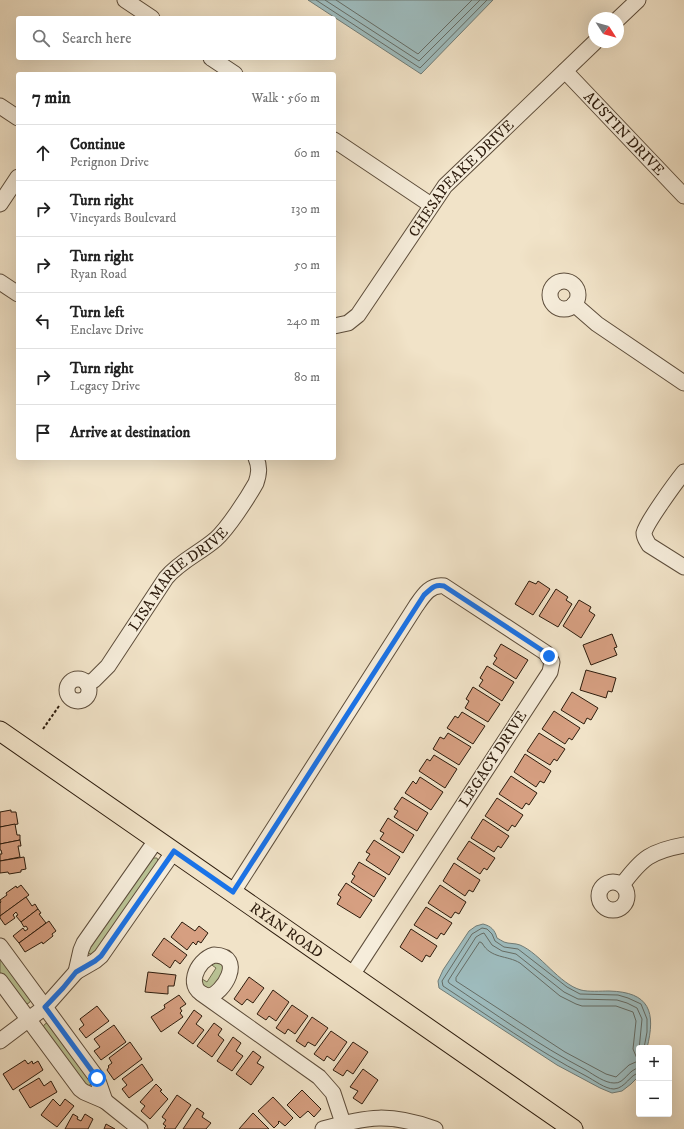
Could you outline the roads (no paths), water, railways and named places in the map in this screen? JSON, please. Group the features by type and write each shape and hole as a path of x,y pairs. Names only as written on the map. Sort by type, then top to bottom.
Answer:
{"main road":[{"name":"RYAN ROAD","path":"0,731 574,1129"}],"street":[{"path":"125,0 149,16"},
{"path":"624,13 638,0"},
{"name":"CHESAPEAKE DRIVE","path":"338,326 348,324 358,315 431,205 452,178 588,48"},
{"path":"214,60 232,72"},
{"name":"AUSTIN DRIVE","path":"565,71 684,196"},
{"path":"0,106 16,117"},
{"path":"336,141 431,205"},
{"path":"0,204 16,180"},
{"path":"0,282 16,293"},
{"path":"574,304 597,324 684,383"},
{"name":"LISA MARIE DRIVE","path":"88,684 98,677 108,666 170,573 183,562 213,542 224,530 256,483 259,476 257,463"},
{"path":"684,472 650,522 644,534 645,540 649,545 684,567"},
{"name":"LEGACY DRIVE","path":"233,892 416,606 424,595 433,587 438,585 444,586 546,653 552,662 550,672 352,975"},
{"path":"76,972 84,943 157,839"},
{"path":"622,885 639,863 649,856 662,849 684,844"},
{"path":"0,1041 45,1007 76,972 101,956 174,851"},
{"path":"0,946 97,1078 105,1101"},
{"path":"202,994 212,996 215,994 230,974 231,966 226,958 219,955 214,955 205,960 195,974 194,984 202,994 319,1077 333,1093 343,1123"},
{"path":"0,981 80,1089 105,1101 140,1129"},
{"path":"220,1007 218,997 221,987"},
{"path":"323,1129 343,1123 385,1118 413,1122 435,1129"}],"water":[{"path":"308,0 493,0 421,74 336,18 336,16 332,16"},
{"path":"483,924 488,926 495,933 497,938 503,942 518,944 528,949 565,982 573,987 587,991 623,992 634,995 641,1000 647,1006 651,1024 648,1045 636,1045 636,1079 622,1091 612,1093 600,1088 557,1065 439,988 438,981 443,970 469,931 476,926"}]}
